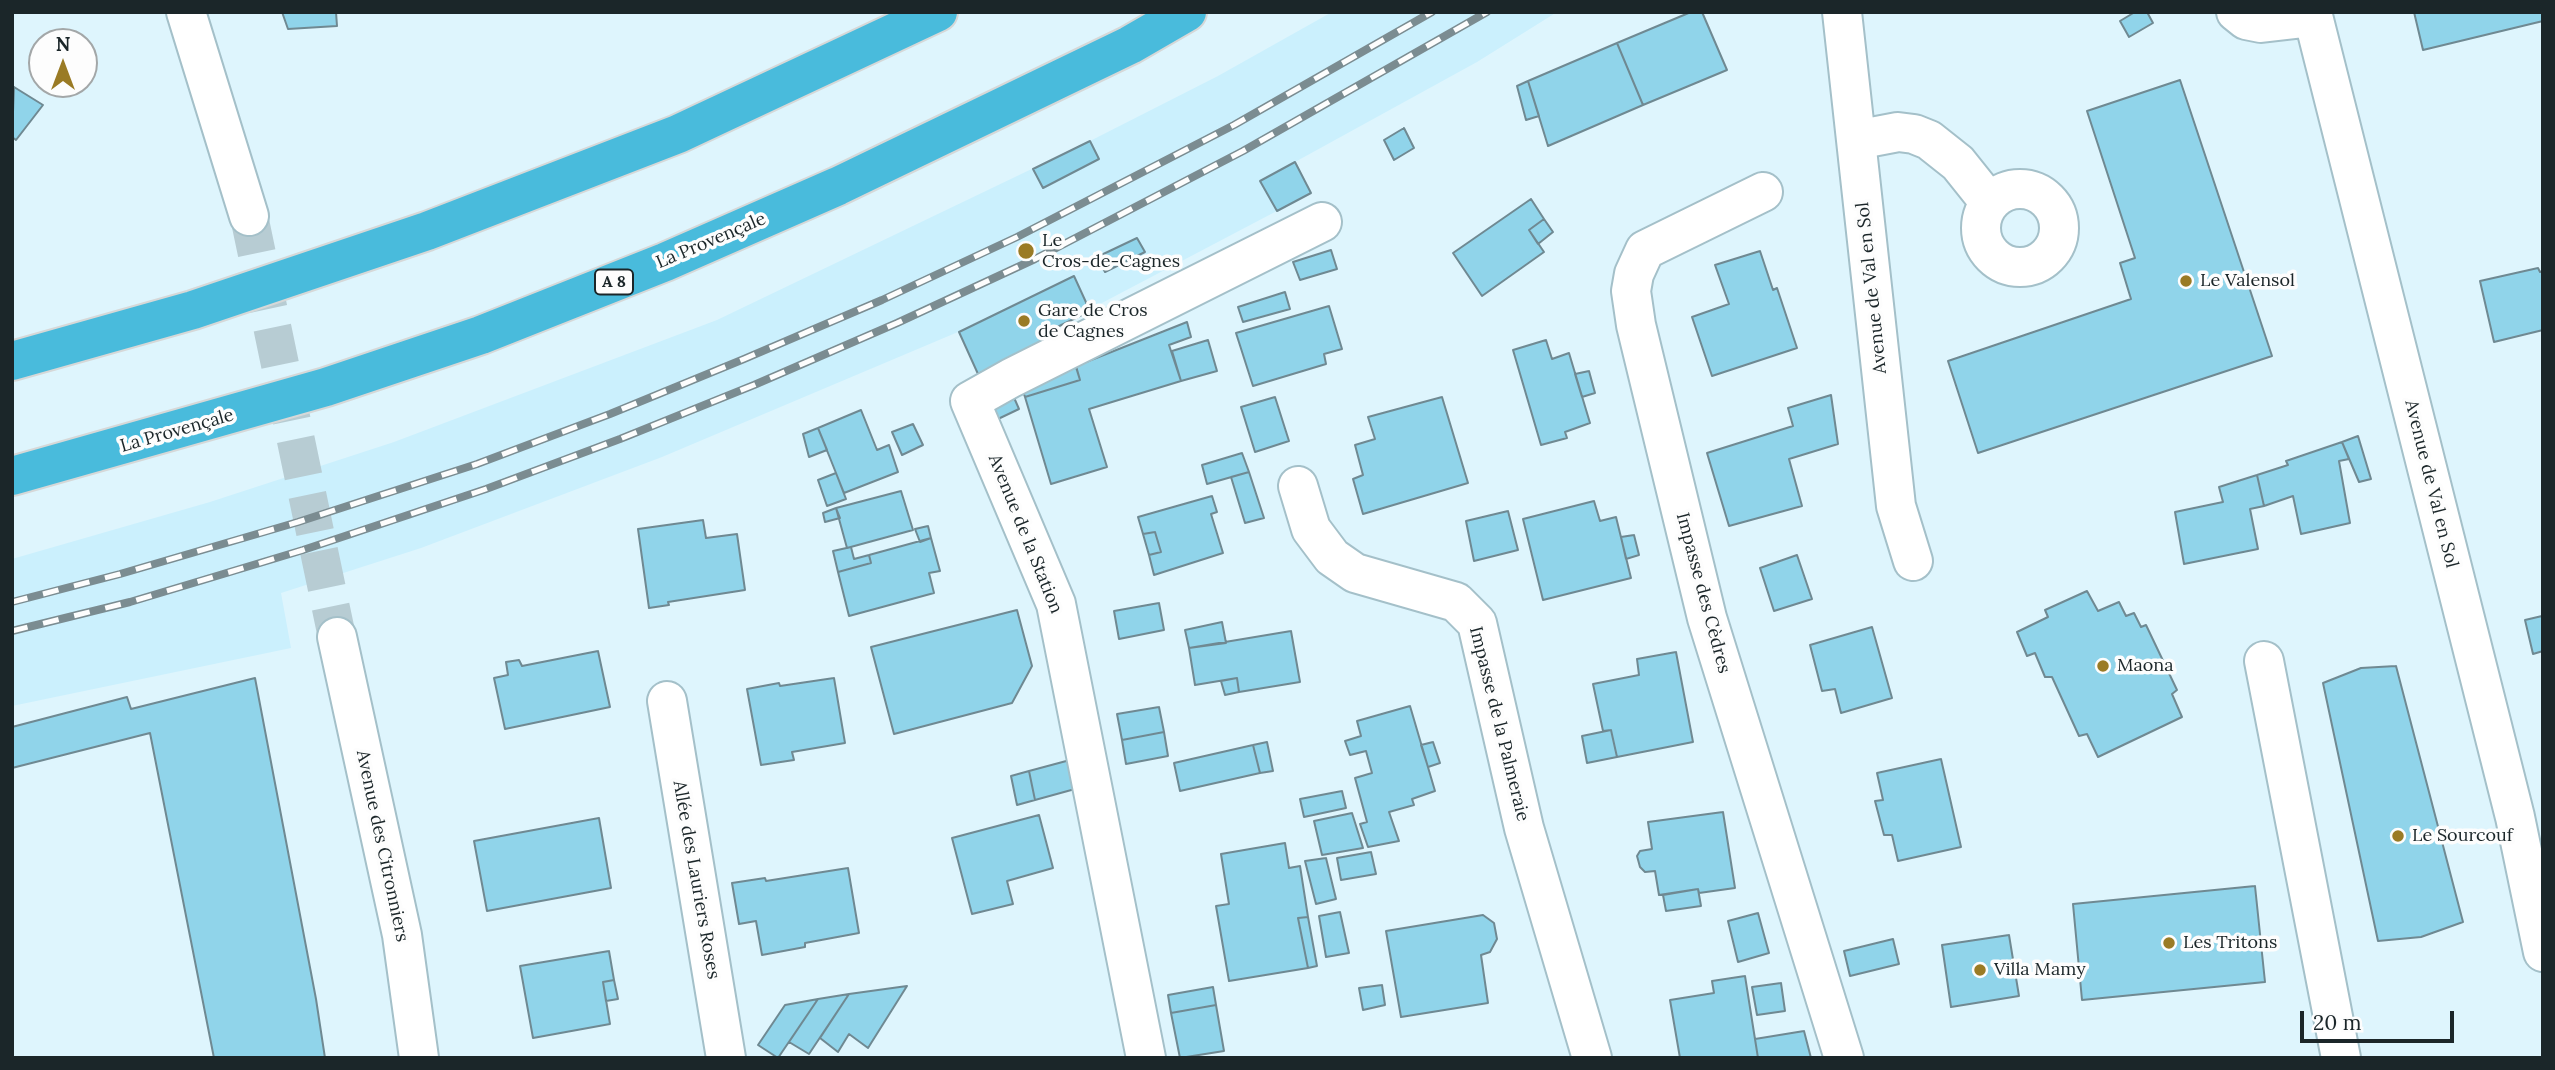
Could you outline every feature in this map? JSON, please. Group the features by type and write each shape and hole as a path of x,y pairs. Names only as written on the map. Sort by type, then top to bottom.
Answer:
{"highway":[{"path":"12,361 193,310 427,231 678,134 938,12"},
{"name":"La Provençale","path":"12,476 326,387 493,330 665,262 838,186 1130,45 1187,12"}],"street":[{"path":"186,12 249,216"},
{"name":"Avenue de Val en Sol","path":"1842,12 1896,506 1913,561"},
{"name":"Avenue de Val en Sol","path":"2236,12 2246,20 2261,23 2312,15 2515,817 2543,952"},
{"path":"1856,140 1898,132 1929,140 1958,163 1990,203"},
{"name":"Impasse des Cèdres","path":"1763,192 1645,250 1634,274 1631,291 1636,325 1707,618 1844,1058"},
{"name":"Avenue de la Station","path":"1146,1058 1056,604 970,401 1322,222"},
{"name":"Impasse de la Palmeraie","path":"1298,486 1311,529 1332,557 1355,573 1456,601 1478,623 1524,828 1592,1058"},
{"name":"Avenue des Citronniers","path":"337,636 402,934 419,1058"},
{"path":"2263,661 2341,1058"},
{"name":"Allée des Lauriers Roses","path":"667,701 726,1058"}],"shaded area":[{"path":"1332,12 1557,12 1477,62 1295,162 1311,193 1041,335 1045,343 978,374 958,332 662,457 421,548 281,593 291,648 12,706 12,559 210,502 394,442 717,320 1090,141 1218,76"}],"building":[{"path":"282,12 336,12 337,26 288,29"},
{"path":"1691,12 1702,12 1727,70 1643,105 1617,43"},
{"path":"2135,12 2147,12 2153,23 2129,37 2120,21"},
{"path":"2414,12 2543,12 2543,21 2423,50"},
{"path":"1617,43 1643,105 1548,146 1528,81"},
{"name":"Le Valensol","path":"2180,80 2272,356 1978,453 1948,361 2131,299 2120,263 2135,258 2087,111"},
{"path":"1528,81 1539,116 1526,120 1517,86"},
{"path":"14,87 43,105 16,140 12,137"},
{"path":"1404,128 1414,148 1394,160 1384,140"},
{"path":"1090,141 1099,159 1043,188 1033,169"},
{"path":"1295,162 1311,193 1277,211 1260,181"},
{"path":"1531,199 1544,219 1529,230 1544,252 1482,296 1453,253"},
{"path":"1544,219 1553,232 1538,244 1529,230"},
{"path":"1137,238 1145,252 1105,272 1097,257"},
{"path":"1331,250 1337,269 1300,280 1293,262"},
{"path":"1760,251 1773,290 1777,288 1797,348 1712,376 1692,317 1729,304 1715,265"},
{"path":"2538,268 2540,272 2543,271 2543,330 2494,342 2480,281"},
{"name":"Gare de Cros de Cagnes","path":"1074,276 1090,311 1041,335 1045,343 978,374 959,332"},
{"path":"1285,292 1290,309 1243,322 1238,307"},
{"path":"1329,306 1342,349 1324,354 1326,364 1253,386 1236,333"},
{"path":"1187,322 1191,337 1169,345 1181,381 1089,409 1107,467 1051,484 1025,397 1080,380 1076,366"},
{"path":"1208,340 1217,371 1181,381 1172,351"},
{"path":"1546,340 1552,359 1569,353 1590,423 1565,432 1567,438 1541,445 1513,350"},
{"path":"1075,364 1080,380 1025,397 1022,389"},
{"path":"1589,371 1595,393 1582,397 1575,374"},
{"path":"1012,393 1019,409 998,419 991,403"},
{"path":"1831,395 1838,444 1789,459 1802,506 1729,526 1707,453 1793,426 1788,408"},
{"path":"1275,397 1289,441 1255,452 1241,407"},
{"path":"1442,397 1468,483 1363,514 1353,479 1363,475 1355,445 1375,439 1368,417"},
{"path":"861,410 877,450 889,445 898,472 844,493 818,428"},
{"path":"913,424 923,445 902,455 892,432"},
{"path":"818,428 827,450 809,457 803,434"},
{"path":"2358,436 2371,479 2359,482 2342,442"},
{"path":"2342,442 2349,459 2339,461 2350,523 2301,534 2293,496 2264,506 2257,475 2288,465 2286,461"},
{"path":"1242,453 1249,472 1207,484 1202,465"},
{"path":"1249,472 1264,518 1245,523 1231,477"},
{"path":"836,473 846,499 827,506 818,480"},
{"path":"2257,475 2264,506 2250,509 2258,549 2184,564 2175,512 2223,502 2219,487"},
{"path":"901,491 913,530 847,548 836,508"},
{"path":"1212,496 1217,512 1211,514 1223,553 1154,575 1149,555 1161,552 1155,532 1143,534 1138,517"},
{"path":"1594,501 1600,521 1616,517 1631,578 1543,600 1523,519"},
{"path":"836,508 840,518 825,522 823,513"},
{"path":"1508,511 1518,550 1474,561 1466,521"},
{"path":"703,520 706,538 737,534 745,590 668,602 669,605 649,608 638,529"},
{"path":"928,526 931,538 920,542 915,529"},
{"path":"1155,532 1161,552 1149,555 1143,534"},
{"path":"1634,535 1639,555 1626,559 1621,537"},
{"path":"931,538 940,571 929,573 934,593 849,616 838,572 871,563 869,555"},
{"path":"851,547 854,559 869,555 871,563 838,572 833,551"},
{"path":"1797,555 1812,599 1774,611 1760,568"},
{"name":"Maona","path":"2087,591 2098,611 2119,602 2126,616 2134,613 2141,627 2146,625 2177,690 2172,694 2182,717 2098,757 2087,734 2079,736 2052,677 2045,677 2035,653 2027,656 2017,632 2048,617 2045,610"},
{"path":"1159,603 1164,630 1119,639 1114,611"},
{"path":"1017,610 1032,666 1012,703 894,734 871,647"},
{"path":"2542,616 2543,651 2533,654 2525,620"},
{"path":"1222,622 1226,643 1189,648 1185,630"},
{"path":"1872,627 1892,698 1841,713 1835,689 1822,691 1810,645"},
{"path":"1291,631 1300,682 1239,692 1237,678 1195,685 1189,648"},
{"path":"598,651 610,707 505,729 494,678 508,675 506,662 519,660 522,666"},
{"path":"1676,652 1693,742 1617,757 1611,730 1603,731 1593,684 1639,675 1637,659"},
{"name":"Le Sourcouf","path":"2396,666 2463,922 2421,937 2378,941 2323,683 2361,668"},
{"path":"255,678 325,1058 214,1058 150,733 12,768 12,727 127,697 131,709"},
{"path":"834,678 845,743 792,752 794,760 761,765 747,689"},
{"path":"1237,678 1239,692 1225,695 1221,681"},
{"path":"1410,706 1435,791 1412,799 1414,805 1389,812 1399,841 1368,847 1360,824 1367,822 1355,778 1372,773 1366,751 1350,755 1345,741 1361,736 1357,721"},
{"path":"1159,707 1164,732 1122,740 1117,714"},
{"path":"1611,730 1617,757 1587,763 1582,736"},
{"path":"1164,732 1168,756 1126,764 1122,740"},
{"path":"1267,742 1273,771 1260,773 1253,745"},
{"path":"1433,742 1440,763 1428,767 1421,745"},
{"path":"1253,745 1260,773 1180,791 1174,763"},
{"path":"1941,759 1961,847 1898,861 1892,835 1884,835 1875,801 1883,800 1877,773"},
{"path":"1070,760 1075,789 1035,800 1029,771"},
{"path":"1029,771 1035,800 1017,805 1011,776"},
{"path":"1342,791 1346,808 1304,817 1300,799"},
{"path":"1723,812 1735,888 1699,893 1698,889 1659,895 1655,871 1645,872 1640,867 1637,856 1640,851 1652,849 1648,822"},
{"path":"1352,813 1363,848 1322,855 1314,821"},
{"path":"1039,815 1053,868 1007,881 1013,904 972,914 952,838"},
{"path":"599,818 611,888 487,911 474,841"},
{"path":"1285,843 1289,868 1300,866 1308,917 1298,918 1308,968 1229,981 1216,906 1229,904 1221,854"},
{"path":"1371,852 1376,874 1341,880 1337,858"},
{"path":"1326,858 1336,899 1316,904 1305,861"},
{"path":"848,868 859,933 805,943 805,947 762,955 756,921 739,924 732,883 765,878 766,881"},
{"name":"Les Tritons","path":"2255,886 2265,982 2082,1000 2073,904"},
{"path":"1698,889 1701,906 1666,911 1663,895"},
{"path":"1340,912 1349,953 1326,957 1319,916"},
{"path":"1758,913 1769,953 1738,962 1728,921"},
{"path":"1483,915 1494,923 1497,939 1490,952 1481,955 1488,1003 1401,1017 1386,931"},
{"path":"1308,917 1317,966 1308,968 1298,918"},
{"name":"Villa Mamy","path":"2009,935 2019,996 1951,1007 1942,945"},
{"path":"1893,939 1899,964 1850,976 1844,951"},
{"path":"609,951 614,980 603,982 610,1024 533,1038 520,966"},
{"path":"1745,976 1758,1058 1680,1058 1670,1000 1714,993 1712,981"},
{"path":"614,980 618,999 606,1001 603,982"},
{"path":"1781,983 1785,1011 1757,1015 1752,987"},
{"path":"1382,985 1385,1005 1363,1010 1359,988"},
{"path":"907,986 868,1048 849,1034 838,1052 820,1038 849,994"},
{"path":"1213,987 1216,1005 1171,1013 1168,995"},
{"path":"849,994 809,1054 789,1042 818,999"},
{"path":"818,999 778,1058 758,1045 785,1005"},
{"path":"1216,1005 1224,1051 1180,1058 1171,1013"},
{"path":"1804,1031 1811,1058 1758,1058 1755,1039"}],"tunnel":[{"path":"249,216 337,637"}],"railway":[{"path":"12,602 120,574 298,522 477,464 610,414 744,359 882,300 1017,237 1234,125 1432,12"},
{"path":"12,631 130,602 303,550 486,489 754,385 1035,259 1243,151 1487,12"}],"place":[{"name":"Le Cros-de-Cagnes","path":"1026,251"},
{"name":"Le Valensol","path":"2186,281"},
{"name":"Gare de Cros de Cagnes","path":"1024,321"},
{"name":"Maona","path":"2103,666"},
{"name":"Le Sourcouf","path":"2398,836"},
{"name":"Les Tritons","path":"2169,943"},
{"name":"Villa Mamy","path":"1980,970"}]}
